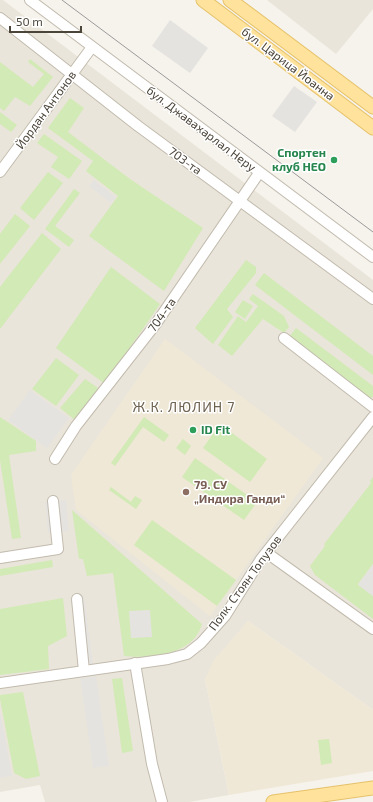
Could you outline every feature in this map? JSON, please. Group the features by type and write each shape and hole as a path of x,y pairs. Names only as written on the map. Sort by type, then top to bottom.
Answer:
{"main road":[{"name":"бул. Царица Йоанна","path":"203,0 373,128"},
{"name":"бул. Царица Йоанна","path":"230,0 373,107"},
{"path":"273,802 373,788"}],"street":[{"name":"бул. Джавахарлал Неру","path":"30,0 373,257"},
{"name":"703-та","path":"0,18 72,75 373,299"},
{"name":"Йордан Антонов","path":"0,172 92,47"},
{"name":"704-та","path":"57,455 76,426 156,325 259,172"},
{"path":"284,338 373,407"},
{"name":"Полк. Стоян Топузов","path":"0,683 168,659 187,654 201,643 225,616 267,553 373,418"},
{"path":"0,558 58,549 53,501"},
{"path":"267,553 373,628"},
{"path":"77,599 84,671"},
{"path":"135,663 152,764 162,802"}],"shaded area":[{"path":"0,0 3,0 373,280 373,710 248,621 205,679 229,795 189,802 45,802 40,785 0,792"},
{"path":"267,0 373,0 373,9 336,54"},
{"path":"170,20 208,48 190,73 152,46"},
{"path":"294,86 317,102 295,132 272,116"},
{"path":"94,180 116,197 111,203 89,186"},
{"name":"79. СУ „Индира Ганди“","path":"165,339 323,458 210,616 76,510 71,475"},
{"path":"30,390 69,418 47,448 8,420"},
{"path":"66,500 69,531 48,533 45,502"},
{"path":"373,564 373,596 358,585"},
{"path":"84,596 93,664 79,666 70,597"},
{"path":"150,610 152,637 131,638 129,611"},
{"path":"248,621 373,710 373,771 229,795 205,679 214,660"},
{"path":"96,676 109,766 93,768 80,678"},
{"path":"0,710 12,776 0,778"}],"green space":[{"path":"30,59 53,77 30,106 15,97 4,111 0,108 0,62 33,87 44,74 28,62"},
{"path":"70,98 84,108 68,132 130,179 203,228 164,291 89,236 118,196 86,171 93,161 48,128"},
{"path":"0,112 17,125 11,132 0,124"},
{"path":"44,134 82,161 69,179 51,167 58,157 37,143"},
{"path":"48,172 63,183 34,220 20,208"},
{"path":"74,189 80,193 55,226 74,240 69,247 45,229"},
{"path":"15,214 30,226 0,264 0,234"},
{"path":"42,233 61,249 0,329 0,287"},
{"path":"246,260 256,267 256,273 227,309 233,317 213,344 195,328"},
{"path":"111,267 160,304 105,384 56,348"},
{"path":"264,273 373,356 373,375 255,285"},
{"path":"253,294 284,316 289,327 284,333 263,319 232,356 218,345 238,316 246,322 258,306 249,299"},
{"path":"243,300 253,306 245,319 235,312"},
{"path":"296,328 373,386 373,396 371,399 289,337"},
{"path":"56,358 79,375 56,406 32,389"},
{"path":"85,379 101,390 76,421 60,408"},
{"path":"0,417 36,441 36,451 9,455 21,538 12,539 0,460"},
{"path":"144,417 169,435 164,442 143,427 115,466 111,463"},
{"path":"220,424 267,459 250,482 203,448"},
{"path":"183,439 191,446 185,455 176,448"},
{"path":"195,458 257,502 244,520 182,477"},
{"path":"373,477 373,564 358,584 373,596 373,619 315,575 310,566 325,546 324,544 371,483 370,481"},
{"path":"111,487 131,502 135,496 142,500 136,509 109,490"},
{"path":"72,510 202,624 197,634 190,642 181,649 170,653 146,657 124,656 113,573 87,576 83,559 79,559"},
{"path":"152,520 236,580 217,606 134,545"},
{"path":"52,560 53,567 0,576 0,569"},
{"path":"63,598 67,636 48,646 49,669 0,675 0,609"},
{"path":"122,678 133,751 122,753 112,679"},
{"path":"23,692 40,776 26,779 14,773 0,699 0,695"},
{"path":"329,739 332,763 321,765 318,740"}],"tram line":[{"path":"62,0 373,232"}],"place":[{"name":"Спортен клуб НЕО","path":"334,160"},
{"name":"ID Fit","path":"193,430"},
{"name":"79. СУ „Индира Ганди“","path":"186,492"}],"district":[{"name":"Ж.К. ЛЮЛИН 7","path":"184,407"}]}
